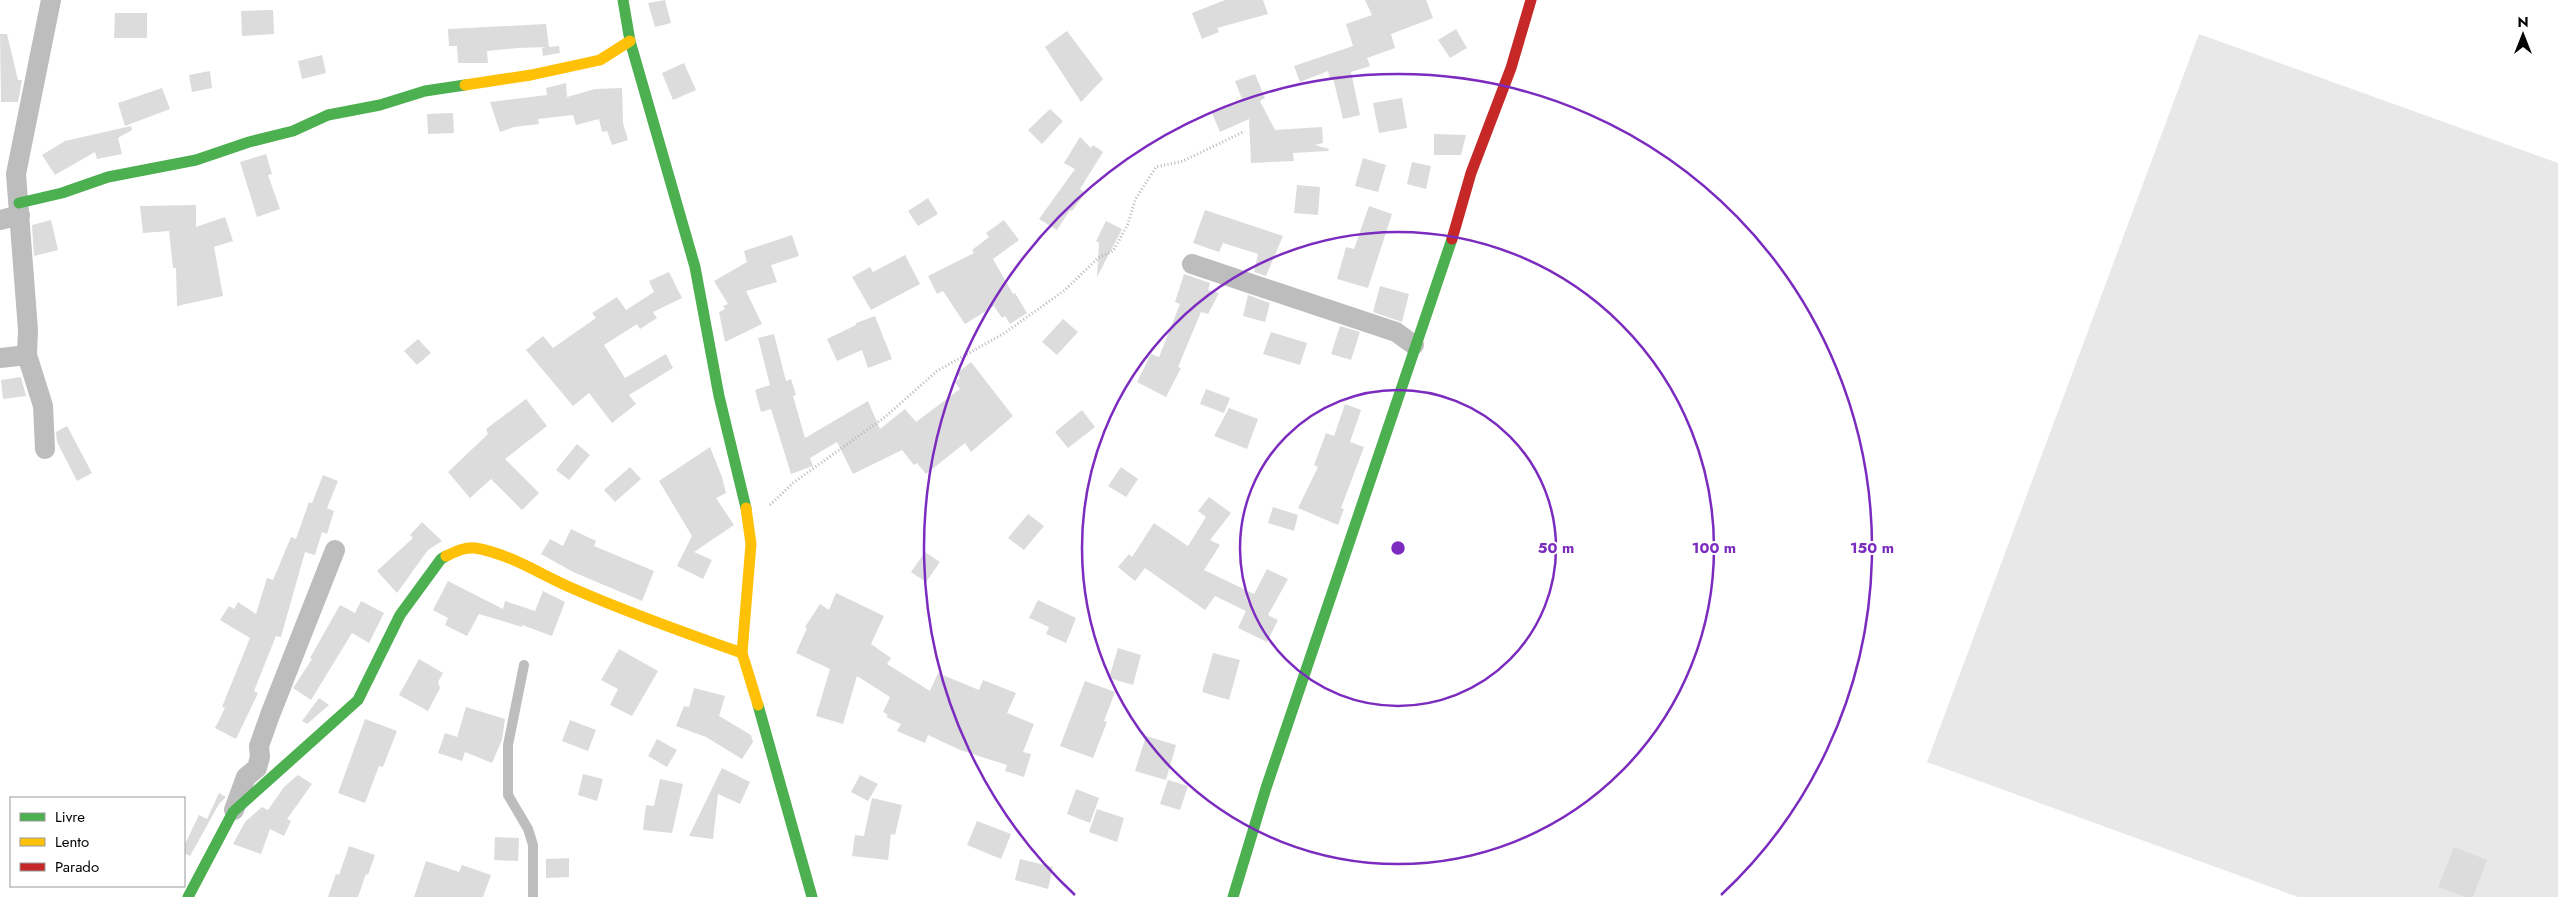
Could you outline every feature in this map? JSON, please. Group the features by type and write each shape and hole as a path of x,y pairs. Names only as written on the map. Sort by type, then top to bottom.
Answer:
{"street":[{"path":"44,449 43,406 27,355 28,330 16,174 50,0"},
{"path":"623,0 630,41 695,267 720,396 750,524 751,544 742,653 784,792 812,897"},
{"path":"1232,897 1266,788 1455,229 1471,173 1511,68 1517,42 1531,0"},
{"path":"0,220 19,209 108,177 196,160 249,142 293,131 328,115 380,105 425,91 531,75 600,60 630,41"},
{"path":"1192,264 1396,332 1414,346"},
{"path":"0,358 27,355"},
{"path":"233,812 358,700 400,615 442,559 461,549 474,548 528,565 566,586 632,614 742,653"},
{"path":"188,897 195,880 233,812 246,777 257,768 260,757 259,746 270,715 335,550"}],"lane":[{"path":"524,665 508,745 508,795 528,828 532,845 534,897"}],"path":[{"path":"750,524 793,483 885,417 937,371 1019,323 1065,290 1098,258 1113,252 1128,224 1135,200 1156,166 1183,161 1243,132"}],"shaded area":[{"path":"2199,34 2558,163 2558,897 2298,897 1927,762"}],"building":[{"path":"665,0 671,23 655,27 648,3"},
{"path":"1225,0 1263,0 1268,14 1217,28 1219,32 1202,39 1192,13"},
{"path":"1365,0 1426,0 1433,18 1391,34 1395,48 1367,58 1370,66 1351,72 1360,115 1343,119 1333,78 1330,78 1328,71 1300,82 1294,66 1353,46 1346,24 1372,15"},
{"path":"273,10 274,34 242,36 241,11"},
{"path":"115,13 147,13 147,38 114,38"},
{"path":"546,24 549,47 559,46 560,53 543,56 542,48 546,47 487,51 488,63 458,63 457,46 449,46 448,29"},
{"path":"1456,29 1467,48 1450,58 1438,40"},
{"path":"1067,31 1103,79 1081,102 1045,47"},
{"path":"0,34 7,34 18,80 22,80 18,102 1,102"},
{"path":"322,55 326,73 302,79 298,61"},
{"path":"684,63 696,90 673,100 662,73"},
{"path":"210,71 212,88 192,92 189,75"},
{"path":"1255,74 1265,98 1260,101 1275,130 1322,127 1323,143 1315,145 1329,149 1328,151 1293,153 1294,161 1251,163 1249,119 1220,132 1212,113 1242,99 1235,81"},
{"path":"566,83 567,97 595,89 622,88 623,123 628,140 612,145 607,131 602,132 599,119 576,125 573,115 538,119 539,124 514,127 500,132 490,102 547,95 546,88"},
{"path":"162,88 170,109 125,126 118,103"},
{"path":"1402,98 1407,128 1379,133 1373,103"},
{"path":"1050,109 1063,121 1042,144 1028,130"},
{"path":"453,113 454,133 428,134 427,114"},
{"path":"131,126 132,130 118,138 122,154 97,159 95,152 55,175 42,155 65,141"},
{"path":"1434,134 1466,135 1461,155 1434,155"},
{"path":"1080,137 1091,148 1093,145 1103,152 1080,189 1085,193 1072,211 1070,210 1057,230 1039,219 1075,169 1064,163"},
{"path":"266,154 272,174 268,175 280,209 257,217 240,162"},
{"path":"1363,158 1386,165 1378,192 1355,186"},
{"path":"1412,162 1431,166 1426,189 1407,184"},
{"path":"1297,185 1320,187 1318,215 1294,213"},
{"path":"928,198 938,214 918,226 908,211"},
{"path":"196,205 196,227 225,217 233,241 214,247 223,296 177,306 176,268 173,268 169,231 143,233 140,206"},
{"path":"1369,206 1392,214 1368,288 1337,279 1346,247 1354,249"},
{"path":"1205,210 1283,236 1266,276 1254,272 1258,254 1223,243 1219,252 1193,243"},
{"path":"51,220 58,250 34,256 32,225"},
{"path":"1004,220 1019,240 993,259 1013,294 1015,293 1027,313 1010,324 1005,316 1002,318 994,306 965,324 943,291 937,294 928,276 974,253 972,250 989,237 986,233"},
{"path":"1106,221 1122,229 1097,277 1099,243 1096,241"},
{"path":"792,235 799,256 771,265 777,282 746,291 762,324 725,342 719,312 725,309 723,306 728,304 714,281 747,262 744,251"},
{"path":"905,255 920,284 871,310 852,277 870,267 873,272"},
{"path":"669,272 682,298 653,312 657,318 640,329 637,324 604,345 625,378 666,354 673,368 629,395 636,404 612,423 589,393 573,406 526,350 543,336 553,348 596,318 592,313 617,297 626,310 654,292 649,281"},
{"path":"1184,274 1210,283 1208,290 1219,293 1208,314 1201,312 1178,367 1181,368 1166,397 1137,382 1151,354 1159,357 1180,304 1175,302"},
{"path":"1380,286 1409,294 1402,322 1373,312"},
{"path":"1248,295 1270,303 1265,322 1243,316"},
{"path":"875,316 892,359 868,368 862,350 837,361 827,339 856,325 856,323"},
{"path":"1063,319 1078,332 1057,355 1042,342"},
{"path":"1340,326 1360,332 1351,360 1331,354"},
{"path":"1271,332 1307,343 1300,365 1263,354"},
{"path":"774,334 786,381 791,379 796,395 793,396 805,438 868,401 880,429 905,409 916,422 960,389 955,382 960,378 957,373 971,362 1013,416 971,452 965,443 926,474 917,463 914,465 902,450 853,474 837,442 810,458 813,466 791,474 771,409 761,412 755,390 770,385 758,338"},
{"path":"418,339 431,353 417,365 404,351"},
{"path":"21,377 26,396 3,399 1,380"},
{"path":"1206,389 1230,398 1224,413 1200,404"},
{"path":"526,399 547,426 505,459 539,493 522,510 491,479 470,498 448,472 488,434 486,429"},
{"path":"1345,404 1361,410 1350,442 1364,447 1341,508 1344,509 1338,525 1298,508 1318,467 1314,465 1326,433 1334,436"},
{"path":"1229,408 1258,419 1247,449 1214,436"},
{"path":"1082,410 1095,427 1068,448 1055,432"},
{"path":"67,426 92,473 77,481 57,442 56,432"},
{"path":"577,444 590,455 569,480 556,470"},
{"path":"710,447 726,493 716,498 734,525 694,552 712,560 703,579 677,566 692,536 659,481"},
{"path":"630,467 641,479 615,502 604,490"},
{"path":"1121,467 1138,479 1126,497 1108,486"},
{"path":"323,475 338,481 327,508 334,511 327,534 322,532 315,555 305,552 281,637 276,636 254,691 258,693 236,739 215,728 225,708 222,707 250,638 220,620 229,606 234,609 238,602 256,614 267,578 273,580 291,537 296,539 309,502 312,503"},
{"path":"1209,497 1231,513 1210,540 1220,545 1204,570 1254,594 1267,569 1288,579 1268,615 1278,620 1267,642 1238,628 1246,611 1215,596 1205,610 1145,568 1135,581 1118,567 1129,554 1132,557 1154,523 1188,546 1206,517 1198,511"},
{"path":"1273,507 1298,515 1294,531 1268,523"},
{"path":"1028,514 1044,526 1024,550 1008,538"},
{"path":"422,522 442,541 428,550 397,593 377,571 413,538 410,535"},
{"path":"571,529 596,541 594,546 654,571 642,601 573,572 541,554 550,539 563,546"},
{"path":"925,552 940,562 926,582 911,572"},
{"path":"448,581 503,609 505,601 535,611 543,591 565,602 552,636 522,625 522,627 479,614 467,636 445,625 448,618 433,610"},
{"path":"836,593 884,616 871,644 891,658 887,664 930,691 938,673 979,690 983,680 1016,693 1007,713 1034,724 1023,752 1031,754 1024,777 1005,771 1007,765 960,750 928,735 925,743 897,731 901,724 886,717 888,715 883,712 890,697 857,676 843,724 816,716 830,669 796,653 807,628 805,627 820,604 829,610"},
{"path":"1038,600 1076,618 1066,643 1046,634 1049,627 1029,618"},
{"path":"361,601 384,613 369,643 352,633 311,700 293,688 312,659 310,658 340,605 355,613"},
{"path":"1118,648 1141,655 1133,685 1109,678"},
{"path":"619,649 658,671 632,716 610,705 618,689 601,680"},
{"path":"1213,653 1240,660 1229,700 1202,692"},
{"path":"419,659 443,673 438,682 440,688 428,711 399,695"},
{"path":"1085,681 1115,692 1104,721 1107,722 1093,758 1060,746"},
{"path":"694,688 725,696 719,716 751,735 753,742 742,759 706,737 676,726 684,706 689,707"},
{"path":"319,698 329,705 307,724 302,721"},
{"path":"466,707 505,719 502,740 492,763 465,752 462,761 438,753 445,733 457,737"},
{"path":"365,719 397,731 383,767 379,766 365,803 338,793"},
{"path":"570,720 596,730 588,751 562,741"},
{"path":"1146,736 1176,745 1166,780 1135,771"},
{"path":"657,739 677,750 667,767 648,756"},
{"path":"722,768 750,782 740,804 718,794 713,839 689,836"},
{"path":"583,774 603,779 597,801 578,795"},
{"path":"298,775 312,784 287,819 291,821 284,836 270,829 261,854 233,844 245,822 262,807 268,810 284,787"},
{"path":"860,775 878,784 868,801 851,792"},
{"path":"660,779 683,784 672,833 643,830 646,805 654,806"},
{"path":"1168,780 1188,786 1180,810 1160,804"},
{"path":"1076,789 1099,798 1090,823 1067,814"},
{"path":"219,793 226,797 219,804 190,856 185,854 185,844 199,815 207,819"},
{"path":"872,798 902,805 895,835 891,834 888,860 852,856 855,835 864,836"},
{"path":"1097,809 1124,818 1117,842 1089,832"},
{"path":"977,821 1011,834 1001,859 967,845"},
{"path":"495,837 519,838 518,861 494,860"},
{"path":"349,846 375,855 368,875 366,874 358,897 328,897 336,874 339,875"},
{"path":"2454,847 2487,860 2473,897 2465,897 2438,887"},
{"path":"569,858 569,877 546,878 546,859"},
{"path":"1020,859 1053,867 1048,889 1015,880"},
{"path":"426,861 459,872 462,865 491,875 483,897 414,897"}],"traffic: fast":[{"path":"623,0 630,41 695,267 719,396 746,508"},
{"path":"19,203 62,193 108,177 196,160 249,142 293,131 328,115 380,105 425,91 465,85"},
{"path":"1233,897 1266,788 1452,239"},
{"path":"188,897 233,812 358,700 400,615 441,559 446,556"},
{"path":"758,705 812,897"}],"traffic: slow":[{"path":"465,85 531,75 600,60 630,41"},
{"path":"746,508 751,544 742,653 758,705"},
{"path":"446,556 467,548 475,548 501,555 615,606 742,653"}],"traffic: jam":[{"path":"1452,239 1471,173 1511,68 1531,0"}]}
